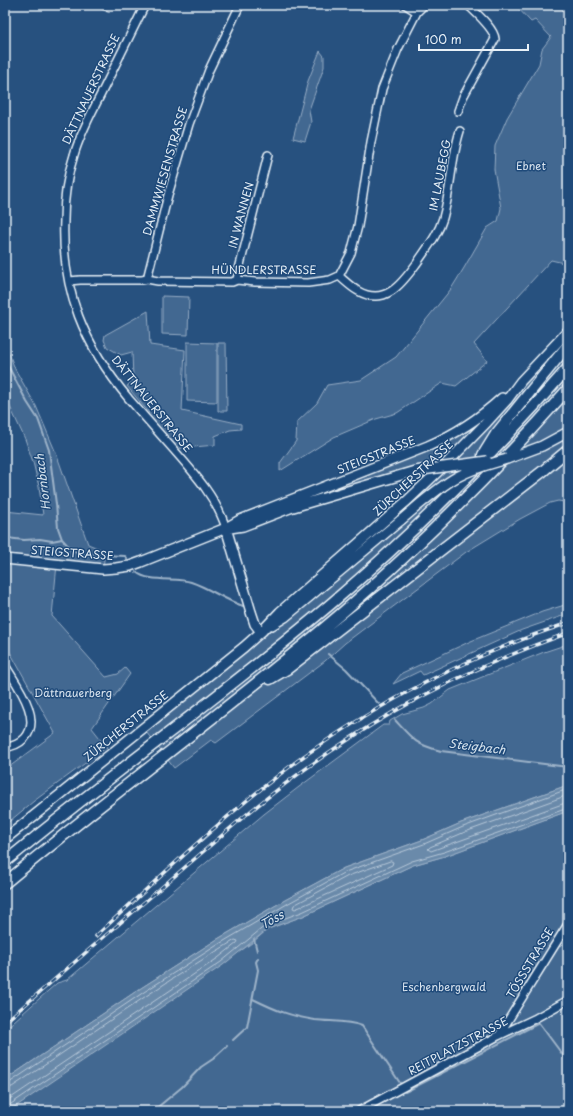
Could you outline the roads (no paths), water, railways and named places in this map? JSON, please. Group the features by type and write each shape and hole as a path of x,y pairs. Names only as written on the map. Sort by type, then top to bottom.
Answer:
{"highway":[{"path":"474,471 496,434 568,345"},
{"path":"5,862 310,621 395,547 474,471 568,368"},
{"path":"5,883 342,613 419,544 484,481 568,389"},
{"path":"229,705 286,669 538,475 568,450"}],"main road":[{"name":"ZÜRCHERSTRASSE","path":"261,632 280,612 434,477 487,422 568,331"},
{"name":"STEIGSTRASSE","path":"5,559 103,569 116,568 141,562 226,528 240,520 357,475 444,439 476,419 522,381"},
{"name":"ZÜRCHERSTRASSE","path":"5,839 261,632 285,617 401,520 453,480 471,471 530,451 549,443 568,432"},
{"name":"STEIGSTRASSE","path":"226,528 243,526 290,508 415,471 507,459"},
{"name":"DÄTTNAUERSTRASSE","path":"226,528 255,624 261,632"}],"street":[{"name":"DÄTTNAUERSTRASSE","path":"145,5 84,128 74,154 68,176 64,207 64,250 66,274 69,281 71,295 81,323 106,369 204,485 217,507 226,528"},
{"name":"DAMMWIESENSTRASSE","path":"147,279 188,124 209,70 240,5"},
{"path":"406,5 417,12"},
{"path":"339,276 351,252 358,226 371,142 382,89 394,57 417,12 424,5"},
{"path":"458,111 466,91 495,39 491,29 468,5"},
{"name":"IM LAUBEGG","path":"339,276 358,291 372,296 388,293 401,284 431,243 441,225 460,131"},
{"name":"IN WANNEN","path":"237,280 268,154"},
{"name":"HÜNDLERSTRASSE","path":"69,281 147,279 158,281 232,282 237,280 255,282 308,283 330,280 339,276"},
{"path":"5,665 28,706 32,722 25,738 14,746 5,747"},
{"name":"TÖSSSTRASSE","path":"498,1036 568,924"},
{"name":"REITPLATZSTRASSE","path":"359,1111 568,1000"}],"water":[{"name":"Töss","path":"568,785 568,811 445,856 413,865 303,916 268,929 223,965 21,1103 8,1111 5,1111 5,1080 141,988 216,940 285,900 344,868 422,840 461,823"}],"waterway":[{"path":"99,5 101,8 109,12"},
{"path":"295,9 297,5"},
{"path":"343,7 347,5"},
{"name":"Hornbach","path":"5,360 27,402 38,419 49,450 58,528 62,539 71,549 80,554 125,556 127,558"},
{"name":"Steigbach","path":"5,539 40,539 52,541 62,539"},
{"name":"Steigbach","path":"136,572 148,578 191,582 243,606"},
{"name":"Steigbach","path":"328,654 346,669 379,704"},
{"name":"Steigbach","path":"395,720 415,740 425,746 441,751 568,767"},
{"path":"254,939 257,951"},
{"path":"233,1040 247,1027 258,970 256,962 258,958"},
{"path":"253,999 298,1017 350,1023 362,1026 400,1083"},
{"path":"405,1092 539,1023 568,1062"},
{"path":"153,1111 182,1087 201,1067 213,1059 227,1046"}],"railway":[{"path":"96,936 223,820 304,756 335,735 398,697 431,680 498,649 568,623"},
{"path":"5,1022 241,819 279,788 318,760 356,734 436,689 522,650 568,633"}],"park label":[{"name":"Ebnet","path":"531,166"},
{"name":"Dättnauerberg","path":"73,693"},
{"name":"Eschenbergwald","path":"444,987"}]}
